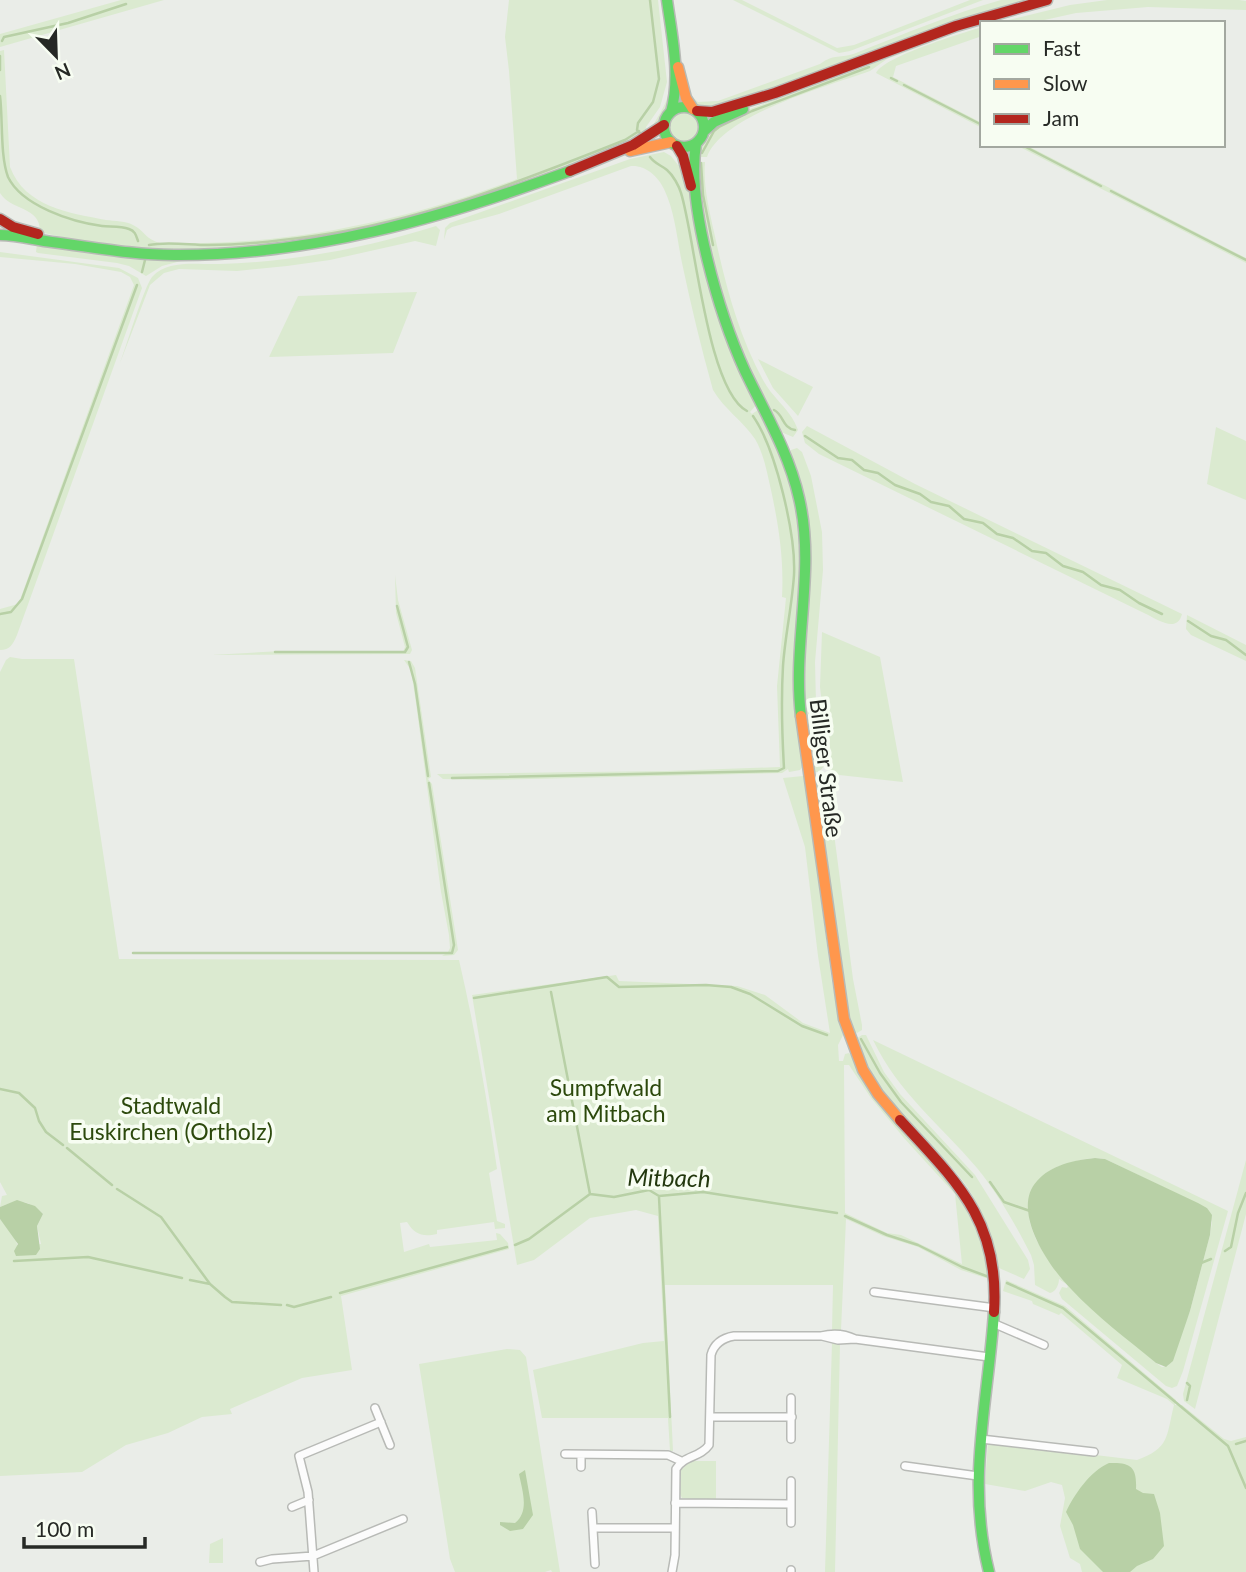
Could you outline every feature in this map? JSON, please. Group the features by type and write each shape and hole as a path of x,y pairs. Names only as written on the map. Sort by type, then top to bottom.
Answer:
{"street":[{"path":"667,0 674,50 686,98 703,119 704,131"},
{"path":"671,113 681,108 712,112 775,93 956,26 1047,0"},
{"path":"586,164 651,135 664,125 675,99 674,50"},
{"path":"0,235 133,252 191,255 244,254 314,246 432,218 586,164 651,145 674,144 688,147 696,144 704,131 719,120 775,93"},
{"path":"664,125 666,135 674,144"},
{"name":"Billiger Straße","path":"674,144 685,161 697,203 713,282 729,332 782,445 800,502 806,558 798,647 798,692 838,991 846,1030 856,1058 878,1094 949,1171 974,1206 989,1244 994,1272 995,1324 989,1357 978,1476 978,1524 989,1572"},
{"name":"Billiger Straße","path":"696,144 694,159 697,203"},
{"path":"0,219 13,227 72,244"},
{"path":"874,1293 995,1308"},
{"path":"995,1324 1044,1345"},
{"path":"565,1454 668,1455 681,1461 702,1454 711,1438 711,1355 720,1340 734,1336 838,1334 855,1339 989,1357"},
{"path":"791,1398 792,1439"},
{"path":"375,1408 390,1445"},
{"path":"711,1417 792,1417"},
{"path":"314,1572 309,1500 299,1456 381,1422"},
{"path":"981,1439 1094,1452"},
{"path":"580,1467 581,1455"},
{"path":"672,1572 675,1563 675,1473 681,1461"},
{"path":"905,1466 978,1476"},
{"path":"791,1481 791,1524"},
{"path":"292,1507 309,1500"},
{"path":"675,1503 792,1504"},
{"path":"592,1512 595,1564"},
{"path":"260,1562 313,1556 403,1519"},
{"path":"595,1528 675,1528"}],"green space":[{"path":"121,0 164,0 0,47 0,34"},
{"path":"509,0 658,0 667,82 660,107 646,127 648,134 485,196 413,218 340,235 267,246 193,250 117,246 40,232 36,217 5,199 0,193 0,51 4,50 10,167 17,180 37,200 50,206 130,224 160,243 251,241 342,229 430,208 517,179 505,37"},
{"path":"661,0 664,0 671,51 672,89 662,120 651,130 665,104 670,84 669,48"},
{"path":"733,0 742,0 837,48 854,45 970,0 983,0 839,53"},
{"path":"1001,0 1027,0 940,26 727,106 707,109 697,107 688,93 698,102 718,101 830,58 856,53"},
{"path":"1107,0 1239,0 1246,1 1246,10 1148,7 1076,13 1040,21 1004,21 1070,5"},
{"path":"980,24 887,59 870,71 754,115 717,142 707,157 697,157 708,135 739,113"},
{"path":"980,28 980,37 896,66 893,77 980,122 980,127 876,73 893,60"},
{"path":"685,112 696,117 701,128 696,139 685,144 674,139 669,128 674,117"},
{"path":"1020,147 1030,147 1246,258 1246,263"},
{"path":"664,152 678,165 683,164 707,271 757,404 750,412 752,414 761,411 787,470 798,511 802,551 794,686 803,766 800,770 789,772 788,769 782,773 443,779 437,774 780,767 777,686 786,598 782,597 782,557 774,504 758,445 713,390 689,295 673,216 661,184 646,169 631,166 499,214 452,227 447,230 444,240 445,228 450,223 630,159"},
{"path":"697,162 705,162 710,215 739,326 763,380 795,423 798,430 793,437 781,432 731,325 718,286 709,245"},
{"path":"436,226 440,230 436,246 415,241 330,260 287,266 237,271 179,269 164,273 150,285 120,363 140,304 152,277 159,271 184,264 247,263 302,257 383,241"},
{"path":"37,244 112,256 181,261 162,266 146,276 129,266 117,263 38,253"},
{"path":"0,252 119,268 138,278 142,288 17,635 11,646 0,650 0,609 18,604 21,597 134,285 130,277 121,272 75,264 0,257"},
{"path":"417,292 393,353 269,357 298,296"},
{"path":"758,359 813,387 798,416 773,388"},
{"path":"807,426 915,484 1182,614 1179,620 1171,624 1160,621 819,454 805,443 802,432"},
{"path":"1216,427 1246,441 1246,500 1207,484"},
{"path":"797,448 802,452 811,476 822,532 823,570 815,662 816,703 824,766 819,772 812,769 802,685 802,653 810,572 809,531 790,454 791,450"},
{"path":"395,575 398,600 412,650 410,654 211,655 281,651 403,652 405,647 396,613"},
{"path":"1187,615 1246,645 1246,661 1191,635 1186,629"},
{"path":"822,632 880,657 903,782 830,774 820,687"},
{"name":"Stadtwald Euskirchen (Ortholz)","path":"10,657 74,659 119,959 459,960 497,1169 489,1173 497,1221 505,1224 505,1228 495,1229 494,1222 437,1230 437,1234 428,1235 416,1232 407,1222 400,1223 404,1252 429,1244 430,1247 497,1240 496,1233 508,1243 509,1249 341,1296 352,1370 302,1378 230,1409 232,1414 202,1417 168,1433 126,1445 82,1472 0,1476 0,1219 15,1238 18,1247 41,1244 37,1226 43,1214 32,1205 22,1202 0,1207 2,1196 7,1195 0,1182 0,672"},
{"path":"404,660 411,661 415,668 431,777 428,779 432,784 458,950 454,955 442,956 450,948 449,935 411,670"},
{"name":"Sumpfwald am Mitbach","path":"803,776 805,779 832,983 843,1035 838,1045 839,1061 843,1061 845,1054 849,1053 955,1185 976,1220 983,1239 989,1279 961,1270 918,1247 883,1236 846,1219 841,1330 832,1330 833,1285 665,1285 673,1451 670,1451 668,1418 542,1418 533,1370 643,1343 664,1341 658,1216 636,1210 590,1218 534,1260 517,1265 472,995 616,975 619,981 737,986 765,995 803,1023 830,1033 805,847 783,778","holes":["844,1065 849,1065 871,1098 955,1194 962,1264 901,1235 887,1233 845,1213"]},
{"path":"822,777 827,780 853,979 862,1025 862,1030 857,1033 850,1029 843,999 814,782"},
{"path":"866,1035 884,1072 900,1094 975,1175 1028,1260 1030,1269 1024,1279 999,1268 987,1227 974,1197 952,1168 899,1113 879,1087 854,1040"},
{"path":"873,1040 1228,1211 1177,1386 1166,1386 1062,1299 1059,1293 1062,1287 1068,1286 1156,1363 1162,1367 1168,1366 1190,1311 1210,1235 1212,1222 1207,1208 1105,1159 1084,1159 1050,1170 1034,1187 1029,1200 1029,1213 1031,1226 1042,1250 1066,1284 1059,1279 1057,1288 1050,1293 1035,1285 1031,1255 992,1188 895,1077"},
{"path":"1246,1160 1246,1214 1195,1409 1184,1401 1183,1394"},
{"path":"1006,1280 1065,1306 1176,1400 1175,1405 1182,1405 1224,1439 1231,1441 1246,1437 1246,1572 1082,1572 1080,1564 1070,1558 1060,1526 1065,1498 1062,1485 1051,1482 1025,1491 985,1484 988,1442 1137,1460 1161,1446 1174,1405 1167,1399 1117,1378 1122,1365 1061,1313 1059,1315 1033,1304 1032,1301 1003,1291"},
{"path":"832,1343 840,1344 835,1572 825,1572"},
{"path":"507,1349 520,1350 526,1357 560,1572 455,1572 450,1559 419,1364"},
{"path":"694,1461 716,1461 716,1501 682,1498 681,1470"},
{"path":"223,1538 223,1563 209,1563 210,1544"}],"shaded area":[{"path":"1095,1158 1105,1159 1198,1203 1212,1215 1210,1235 1190,1311 1173,1361 1166,1367 1156,1363 1123,1336 1071,1289 1043,1253 1030,1222 1030,1193 1037,1181 1063,1164"},
{"path":"17,1200 35,1206 43,1214 37,1226 40,1249 36,1255 16,1256 14,1251 18,1244 0,1219 0,1207"},
{"path":"1109,1463 1131,1467 1136,1489 1154,1494 1160,1513 1164,1546 1153,1559 1130,1572 1103,1572 1080,1549 1066,1512 1089,1478"},
{"path":"525,1470 533,1515 523,1529 510,1531 500,1525 500,1522 515,1523 520,1518 524,1500 519,1474"}],"waterway":[{"path":"640,133 637,130 638,123 653,102 659,79 650,0"},
{"path":"2,41 4,37 68,23 126,4"},
{"path":"0,56 0,70"},
{"path":"702,153 719,127 752,111 869,67"},
{"path":"891,78 897,81"},
{"path":"904,85 980,124"},
{"path":"0,96 4,158 8,177 15,187 24,196 49,211 90,224 129,229 134,232 138,241"},
{"path":"149,245 221,245 274,241 394,220 511,184 625,140 639,131"},
{"path":"1026,147 1101,186"},
{"path":"650,157 669,172 680,190 712,344 733,397 747,411"},
{"path":"701,163 703,195 713,245"},
{"path":"1111,191 1246,260"},
{"path":"142,272 145,260"},
{"path":"0,614 11,612 22,599 137,285"},
{"path":"774,410 788,427 795,430"},
{"path":"452,778 778,771 784,768 782,679 794,558 777,470 753,416"},
{"path":"805,436 838,458 852,460 864,470 878,473 895,485 920,494 931,502 949,506 964,519 983,523 997,534 1013,538 1032,551 1046,553 1063,566 1083,572 1101,585 1120,590 1162,614"},
{"path":"275,652 405,652 408,647 397,606"},
{"path":"1188,621 1211,636 1226,640 1246,655"},
{"path":"409,662 415,684 428,776"},
{"path":"133,953 452,953 454,945 429,783"},
{"path":"474,998 607,977 619,987 731,987 750,994 802,1026 827,1035"},
{"path":"551,992 590,1194"},
{"path":"861,1039 880,1073 901,1102 972,1177"},
{"name":"Mitbach","path":"0,1089 19,1093 35,1108 46,1132 63,1145"},
{"name":"Mitbach","path":"67,1148 112,1185"},
{"path":"990,1182 1004,1202 1030,1211"},
{"name":"Mitbach","path":"117,1189 161,1217 210,1284 232,1302 281,1305"},
{"name":"Mitbach","path":"515,1245 529,1239 590,1194 614,1197 649,1190 659,1196 703,1192 837,1213"},
{"path":"1225,1251 1231,1247 1238,1213 1246,1193"},
{"path":"659,1197 670,1417"},
{"name":"Mitbach","path":"845,1216 989,1277"},
{"name":"Mitbach","path":"340,1293 507,1247"},
{"path":"14,1261 88,1257 182,1278"},
{"path":"1201,1263 1211,1259"},
{"path":"190,1280 210,1284"},
{"name":"Mitbach","path":"1007,1283 1063,1308 1228,1446 1246,1488"},
{"name":"Mitbach","path":"287,1305 294,1307 331,1297"},
{"path":"1187,1383 1190,1386 1187,1400"},
{"path":"1236,1444 1246,1441"}],"traffic: fast":[{"path":"667,0 675,70 671,112"},
{"path":"684,107 692,108 698,113 703,119 704,127 703,135 698,141 692,146 684,147 676,146 670,141 665,135 664,127 665,119 670,113 676,108 684,107"},
{"path":"704,131 714,122 743,109"},
{"path":"696,144 696,197 707,259 716,291 735,348 783,449 795,481 804,525 805,580 799,662 801,716"},
{"path":"0,235 159,255 225,254 276,249 375,231 425,218 570,171"},
{"path":"989,1572 982,1538 979,1474 994,1312"}],"traffic: slow":[{"path":"678,67 686,98 693,109"},
{"path":"630,151 671,142"},
{"path":"801,716 844,1019 863,1070 878,1094 900,1120"}],"traffic: jam":[{"path":"697,111 712,112 775,93 956,26 1047,0"},
{"path":"570,171 633,145 664,125"},
{"path":"677,146 683,156 691,186"},
{"path":"0,219 13,227 38,234"},
{"path":"900,1120 940,1163 971,1205 990,1252 994,1280 994,1312"}]}
